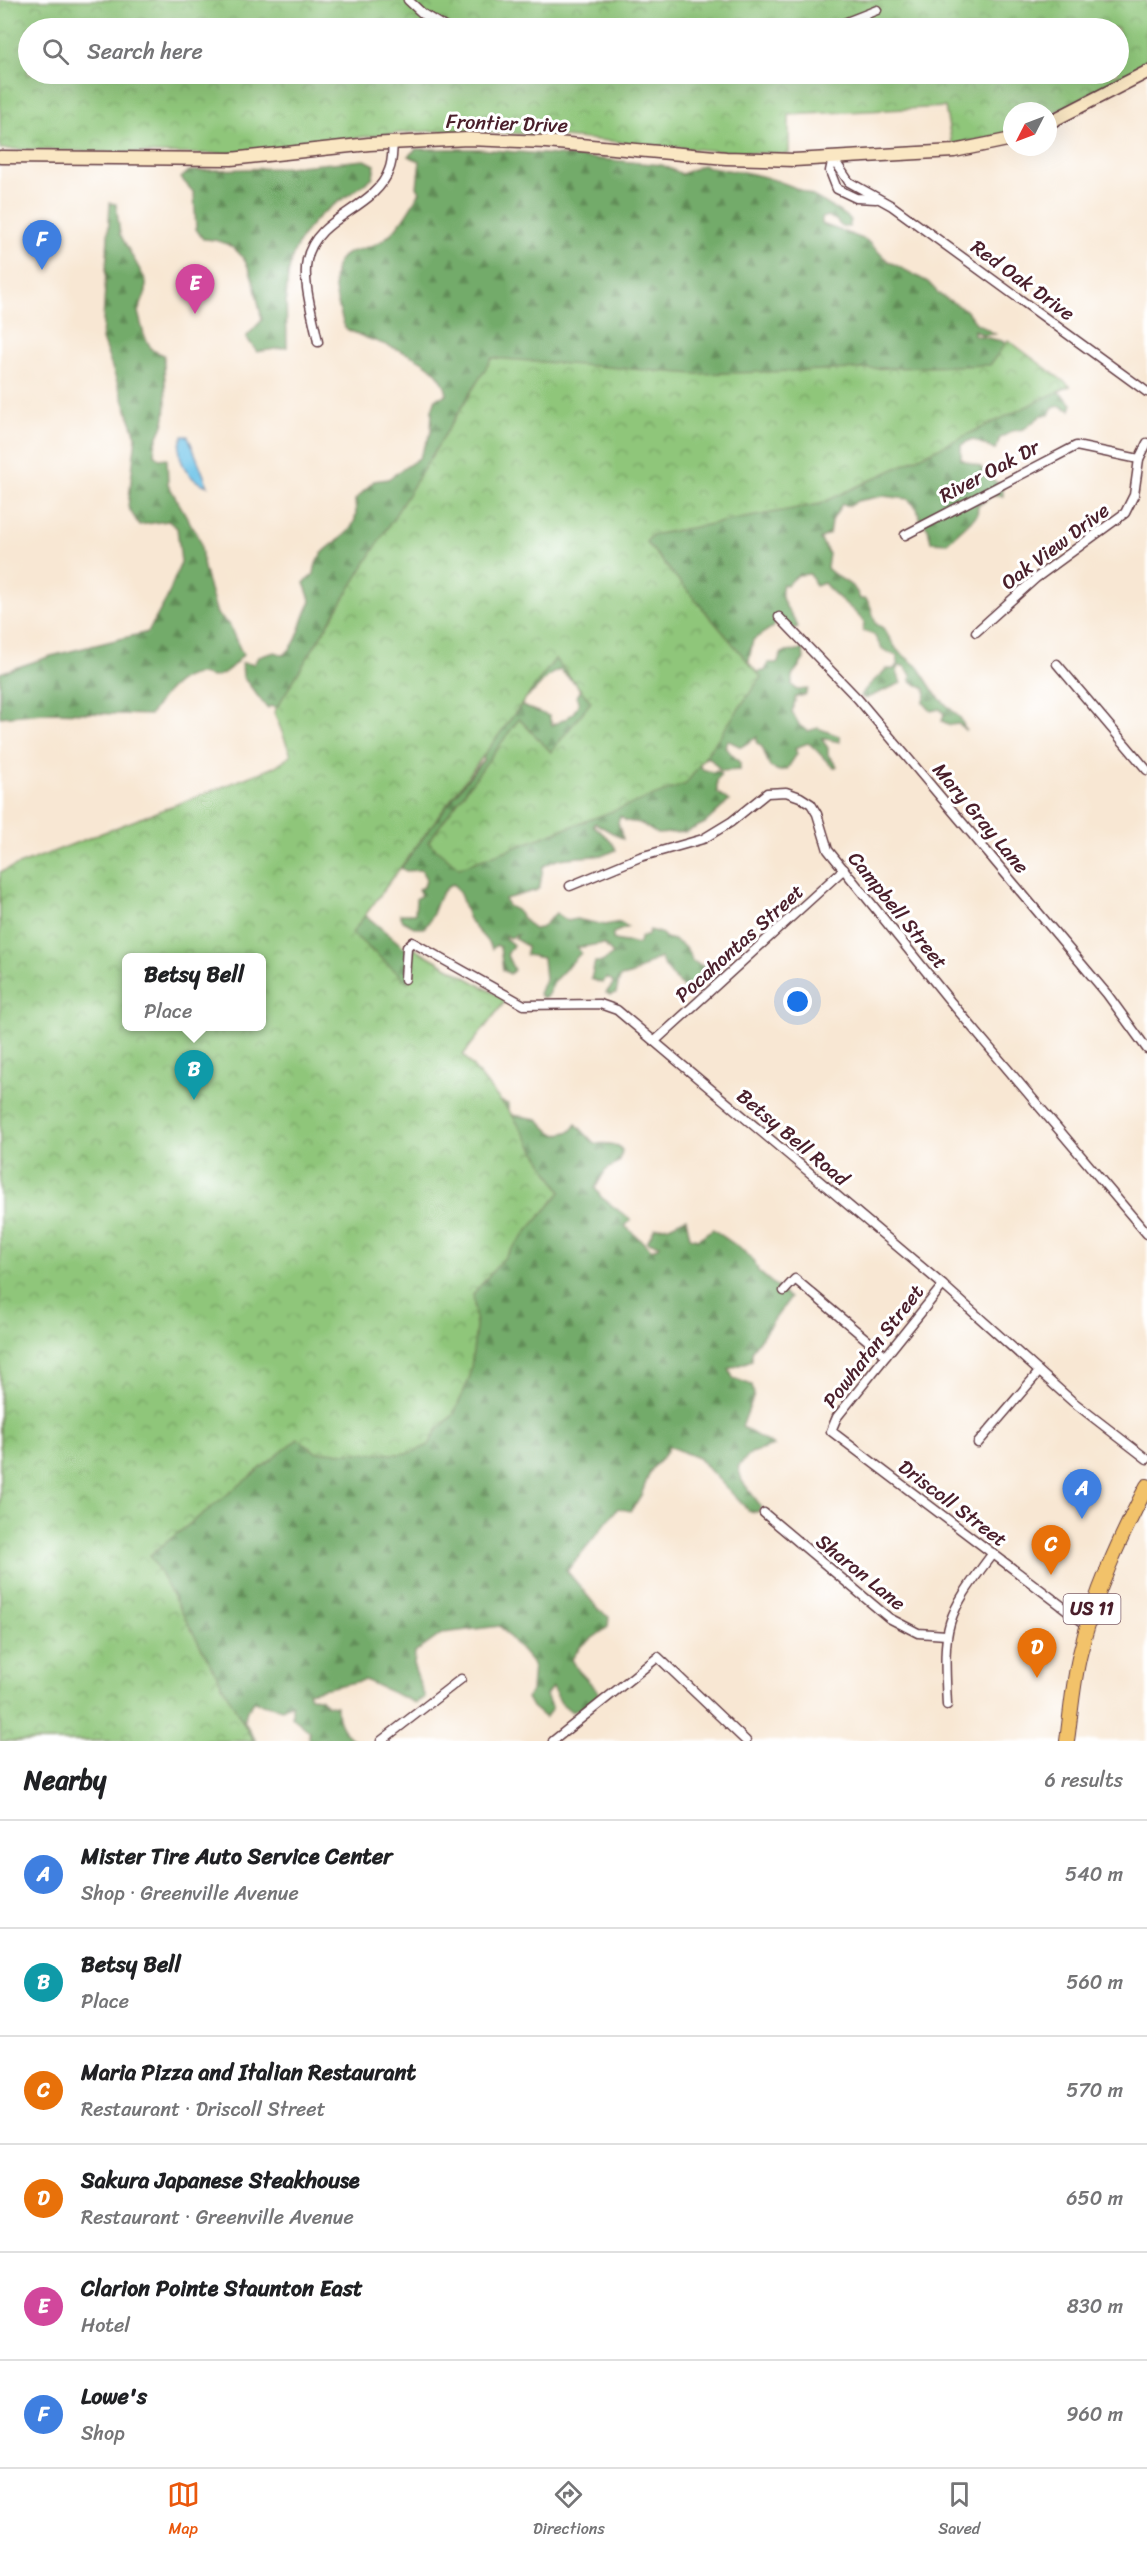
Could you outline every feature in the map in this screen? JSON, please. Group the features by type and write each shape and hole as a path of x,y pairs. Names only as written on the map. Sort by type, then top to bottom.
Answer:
{"main road":[{"name":"US 11","path":"1067,1741 1076,1671 1087,1625 1107,1570 1147,1486"}],"street":[{"path":"408,0 430,18"},
{"path":"857,18 877,10"},
{"path":"1129,81 1147,72"},
{"path":"1057,118 1124,84"},
{"name":"Frontier Drive","path":"0,157 231,159 393,142 505,140 726,158 833,158 963,150 1003,141"},
{"path":"318,342 306,276 310,250 316,238 327,226 370,195 389,172 393,142"},
{"name":"Red Oak Drive","path":"833,158 830,171 837,189 856,198 877,199"},
{"name":"Red Oak Drive","path":"833,158 846,179 892,206 1147,392"},
{"name":"Oak View Drive","path":"976,632 1036,578 1125,513 1134,495 1139,459 1147,443"},
{"name":"River Oak Dr","path":"904,535 1076,446 1139,459"},
{"name":"Mary Gray Lane","path":"779,617 858,699 1107,994 1147,1049"},
{"path":"1057,664 1147,770"},
{"name":"Campbell Street","path":"570,886 640,857 703,839 731,822 760,797 779,791 795,794 811,804 819,819 825,845 844,869 950,1001 1147,1234"},
{"name":"Pocahontas Street","path":"655,1041 844,869"},
{"name":"Betsy Bell Road","path":"405,979 407,947 411,942 415,942 524,1005 600,1004 617,1010 942,1285 1039,1372 1147,1459"},
{"path":"784,1291 795,1279 886,1356"},
{"name":"Powhatan Street","path":"831,1428 942,1285"},
{"path":"978,1443 1039,1372"},
{"name":"Driscoll Street","path":"831,1428 836,1436 1087,1625"},
{"name":"Sharon Lane","path":"764,1513 888,1618 918,1633 946,1635"},
{"path":"947,1705 946,1635 958,1600 993,1553"},
{"path":"553,1741 658,1657 746,1741"},
{"path":"381,1741 461,1679"}],"green space":[{"path":"0,0 1147,0 1147,64 1129,73 1129,18 18,18 18,84 1109,84 1057,111 1057,102 1003,102 1003,135 952,145 945,107 789,115 789,154 702,150 527,134 440,131 388,134 284,148 203,154 0,149"},
{"path":"416,149 478,149 662,165 682,174 703,165 779,181 816,198 851,220 849,227 841,226 836,220 827,216 822,218 822,224 866,240 888,261 928,282 940,295 966,310 976,323 995,334 983,335 974,330 974,335 1002,341 1072,404 1070,410 1060,406 1052,408 1049,415 1042,415 1024,429 1012,431 1000,438 995,450 972,439 961,445 961,459 981,467 988,477 1002,486 1003,496 992,496 978,506 977,515 947,543 931,542 928,528 920,520 917,508 908,499 883,496 857,501 850,506 842,504 831,522 829,534 820,539 829,554 827,568 854,588 860,599 866,599 876,624 883,628 897,650 918,667 936,695 961,719 966,731 959,724 950,725 942,721 944,714 940,709 931,711 923,702 926,695 925,689 911,681 911,675 904,666 899,666 897,672 901,683 865,699 861,696 886,669 894,669 898,663 897,656 882,649 874,635 863,631 864,622 824,583 816,586 810,574 798,575 787,585 783,584 782,597 798,627 794,629 778,616 774,626 753,640 748,665 755,672 765,671 768,663 777,663 782,653 803,649 804,659 792,676 792,685 797,690 808,689 805,695 796,697 792,712 800,726 808,731 818,728 839,736 840,742 821,738 828,748 828,755 837,766 834,768 808,743 795,748 797,754 787,769 779,771 770,767 762,747 756,742 757,737 741,747 727,740 725,747 740,763 740,770 721,771 709,757 698,761 702,769 718,771 721,775 717,780 717,792 729,801 705,823 686,832 657,834 640,823 626,821 620,816 618,823 623,839 595,823 593,825 616,850 598,856 561,859 552,862 543,867 540,886 537,890 505,899 508,906 516,910 533,929 541,928 556,913 568,921 576,919 605,925 620,922 628,927 613,933 613,939 619,941 638,944 641,937 647,936 650,930 662,934 683,946 692,961 707,968 692,988 682,987 660,958 637,972 620,977 616,993 611,995 606,993 613,984 612,980 606,978 602,983 591,979 595,962 602,962 613,954 604,944 600,944 577,947 581,953 554,981 548,995 543,998 539,994 545,979 543,958 526,955 527,946 515,939 518,935 509,938 506,935 505,938 513,945 507,955 514,970 510,974 503,970 500,947 496,945 492,949 474,927 459,892 453,884 442,893 424,928 416,928 403,921 400,914 415,914 416,899 421,895 418,889 424,887 426,879 421,870 406,871 401,868 484,759 481,752 364,914 405,948 414,948 506,1000 463,1055 500,1101 508,1104 508,1110 512,1115 538,1119 548,1130 557,1135 571,1131 576,1124 595,1144 610,1144 622,1150 620,1161 605,1171 595,1188 601,1197 631,1220 625,1226 652,1250 660,1245 647,1242 655,1228 669,1226 686,1218 690,1237 698,1239 713,1229 752,1259 758,1271 790,1298 752,1350 752,1360 729,1369 733,1378 752,1385 754,1395 742,1427 774,1446 751,1453 738,1467 742,1481 761,1506 758,1512 749,1511 698,1458 668,1446 664,1456 652,1469 635,1506 630,1511 618,1508 567,1571 600,1611 609,1617 608,1627 580,1647 572,1659 578,1670 599,1692 588,1705 572,1712 561,1703 552,1687 546,1695 552,1709 545,1718 532,1707 527,1698 531,1691 533,1664 500,1626 443,1633 415,1653 414,1667 425,1698 415,1703 365,1680 308,1692 310,1697 320,1698 327,1705 337,1706 341,1726 355,1741 308,1740 309,1731 292,1717 292,1704 282,1709 254,1702 247,1710 244,1721 256,1741 0,1741 0,877 294,771 282,711 271,706 267,708 243,677 242,663 254,664 258,657 275,652 284,655 290,649 311,602 304,583 314,574 320,556 346,534 356,517 355,500 374,481 388,479 419,458 431,433 432,410 436,398 447,395 442,381 433,369 420,360 345,328 335,288 334,277 340,259 348,253 379,243 404,218 420,192 417,187 420,161 408,156","holes":["560,670 578,686 580,692 576,697 579,701 572,714 552,725 549,716 522,706 523,699 533,693 554,672"]},
{"path":"365,160 375,165 373,177 323,213 298,243 288,275 287,347 257,352 246,337 262,320 247,266 241,255 232,247 219,241 203,239 196,229 194,193 181,178 189,171 276,168"},
{"path":"110,203 116,204 120,234 146,281 146,292 138,312 144,335 152,350 164,355 165,414 155,443 154,454 159,459 167,458 168,484 200,540 204,568 217,614 229,625 243,655 222,674 211,677 191,675 177,683 150,715 54,712 0,717 0,673 51,656 148,632 167,598 181,562 177,528 168,521 139,525 128,507 136,436 102,339"},
{"path":"1008,340 1070,386 820,504 652,535 646,542 761,677 686,784 459,868 428,842 519,719 551,752 591,702 555,659 352,933 408,982 414,948 506,1000 463,1055 512,1115 561,1192 473,1294 476,1327 470,1376 454,1414 436,1431 429,1445 413,1452 398,1454 316,1452 298,1439 150,1555 253,1741 0,1741 0,872 274,767 291,755 274,712 492,358 695,374 990,365"}],"water":[{"path":"183,436 188,436 208,486 194,479 184,466 180,451"}],"place":[{"name":"Lowe's","path":"42,270"},
{"name":"Clarion Pointe Staunton East","path":"195,314"},
{"name":"Betsy Bell","path":"194,1100"},
{"name":"Mister Tire Auto Service Center","path":"1082,1519"},
{"name":"Maria Pizza and Italian Restaurant","path":"1051,1575"},
{"name":"Sakura Japanese Steakhouse","path":"1037,1678"}]}
